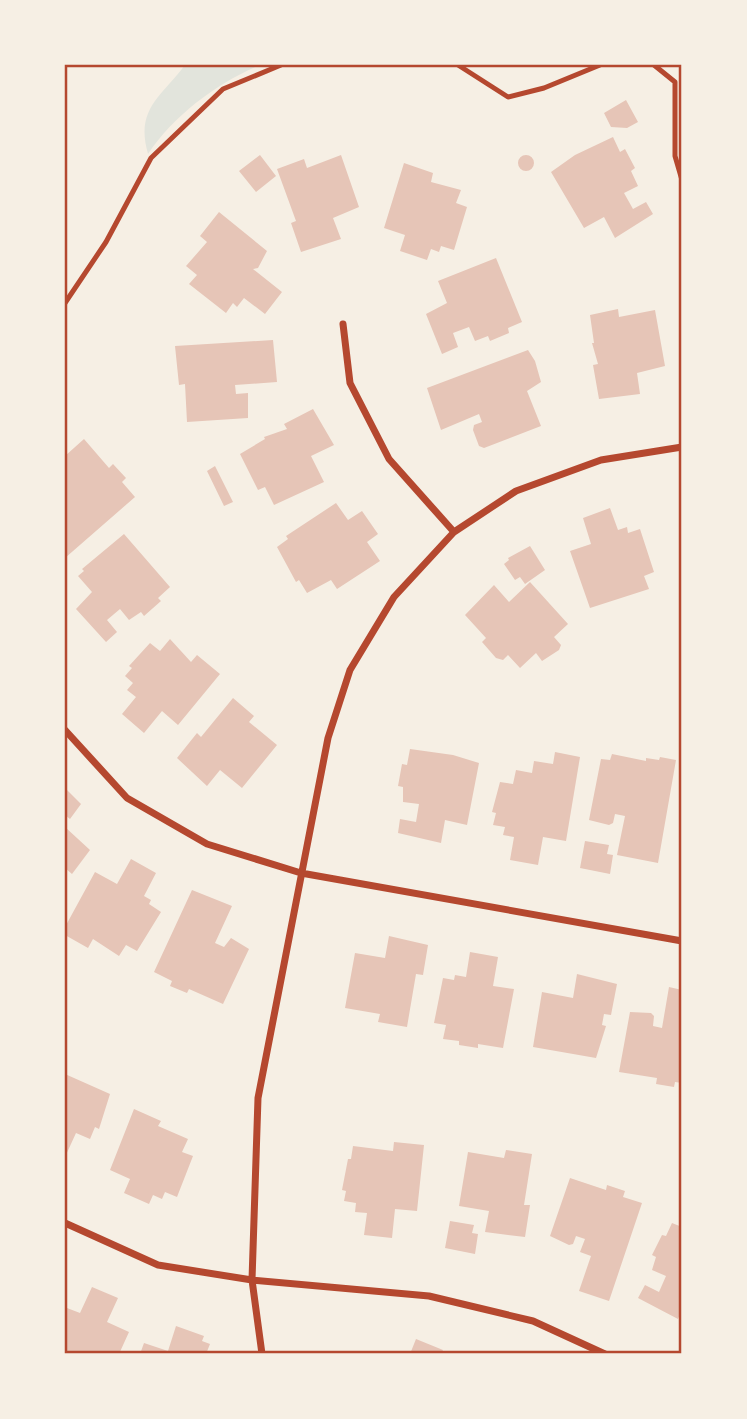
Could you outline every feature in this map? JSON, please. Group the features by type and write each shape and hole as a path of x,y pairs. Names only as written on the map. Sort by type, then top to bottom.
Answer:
{"street":[{"path":"343,324 350,383 389,459 454,532"},
{"path":"262,1354 252,1280 258,1098 328,738 349,670 394,597 454,532 528,486 601,460 682,447"},
{"path":"65,730 127,798 207,844 301,873 682,941"},
{"path":"65,1223 158,1265 252,1280 429,1296 533,1321 605,1354"}],"lane":[{"path":"65,303 106,242 150,158 223,89 281,65"},
{"path":"458,65 508,97 544,88 600,65"},
{"path":"654,65 675,82 676,156 682,180"}],"shaded area":[{"path":"185,65 260,65 228,81 184,113 148,154 145,126 148,115 159,95"}],"building":[{"path":"626,100 638,122 627,128 611,127 604,113"},
{"path":"613,137 620,152 625,149 635,168 631,171 638,186 624,193 633,209 646,202 653,214 615,238 604,217 584,228 551,172 575,155"},
{"path":"260,155 276,176 256,192 239,171"},
{"path":"341,155 359,207 333,218 341,239 301,252 291,223 296,221 277,169 304,159 307,168"},
{"path":"523,155 529,155 534,163 532,169 523,171 518,166 518,160"},
{"path":"404,163 433,173 431,182 461,190 456,203 467,207 454,250 441,246 439,252 431,249 427,260 400,251 405,235 384,228"},
{"path":"219,212 267,251 258,268 253,269 282,292 265,314 244,298 237,307 233,303 226,313 189,284 197,275 186,266 207,242 200,236"},
{"path":"496,258 522,322 508,328 509,333 490,341 488,336 475,341 469,327 453,333 458,347 442,354 426,314 447,303 438,281"},
{"path":"618,309 619,317 655,310 665,366 637,373 640,394 599,399 593,365 598,364 592,343 590,315"},
{"path":"273,340 277,382 235,385 236,394 248,393 248,418 187,422 185,384 179,385 175,346"},
{"path":"528,350 535,361 541,382 527,391 541,426 484,448 479,446 473,430 474,425 482,422 479,414 441,430 427,388"},
{"path":"313,409 334,445 311,456 324,482 274,505 265,487 258,490 240,454 265,439 264,437 287,429 284,424"},
{"path":"84,439 109,468 113,464 126,478 122,482 135,497 65,558 65,456"},
{"path":"215,466 233,502 224,506 207,471"},
{"path":"336,503 348,520 362,511 378,534 367,542 380,561 337,589 331,580 307,593 299,580 296,582 277,547 288,539 286,536"},
{"path":"610,508 618,530 627,527 628,533 640,529 654,572 644,576 649,589 590,608 570,551 591,544 583,518"},
{"path":"124,534 170,587 158,598 161,601 144,616 141,612 129,620 120,609 107,620 117,632 106,642 76,609 92,592 78,576 84,571 82,569"},
{"path":"530,546 545,570 525,584 520,577 515,580 504,564 508,558"},
{"path":"530,582 568,624 554,637 561,645 559,650 542,661 536,653 520,668 508,655 503,660 496,658 482,642 486,638 465,615 494,585 509,602"},
{"path":"170,639 191,662 197,655 220,674 178,725 162,711 144,733 122,714 136,697 127,690 133,683 125,676 132,668 129,666 150,643 160,651"},
{"path":"233,698 254,716 249,722 277,745 242,788 220,770 207,786 177,758 197,733 201,737"},
{"path":"410,749 453,755 479,763 467,825 445,820 441,843 398,833 400,819 416,822 419,804 403,802 403,787 398,786 402,764 407,765"},
{"path":"555,752 580,757 566,841 543,837 538,865 510,860 514,837 503,835 505,827 493,825 496,813 492,812 500,782 513,784 516,770 532,773 534,761 553,764"},
{"path":"612,754 646,761 646,758 659,760 660,757 676,760 658,863 617,855 625,816 615,814 613,823 609,825 589,820 601,759 610,760"},
{"path":"65,788 81,804 70,819 65,815"},
{"path":"65,827 90,850 72,874 65,868"},
{"path":"585,841 609,845 607,854 613,855 610,874 580,868"},
{"path":"131,859 156,873 144,896 151,900 149,904 161,912 137,951 126,945 119,956 93,939 88,948 65,935 65,927 95,872 117,884"},
{"path":"192,890 232,906 215,943 224,947 231,938 249,949 223,1004 189,989 187,993 170,986 172,981 154,972"},
{"path":"389,936 428,945 423,975 416,974 407,1027 378,1022 380,1014 345,1008 355,953 385,958"},
{"path":"470,952 498,957 493,986 514,989 503,1048 478,1044 478,1048 459,1045 459,1041 443,1039 446,1025 434,1023 443,978 454,980 455,975 466,977"},
{"path":"577,974 617,984 611,1015 604,1014 602,1025 606,1026 596,1058 533,1047 542,992 573,998"},
{"path":"669,987 682,990 682,1083 675,1082 674,1087 656,1084 657,1078 619,1072 630,1012 651,1013 654,1016 653,1026 662,1028"},
{"path":"65,1074 110,1094 99,1129 95,1127 90,1139 76,1133 65,1157"},
{"path":"134,1109 161,1121 158,1126 188,1139 182,1152 193,1156 177,1197 165,1192 162,1199 153,1195 149,1204 124,1193 130,1179 110,1170"},
{"path":"394,1142 424,1145 417,1211 395,1209 392,1238 364,1235 367,1213 355,1212 356,1203 344,1201 346,1191 342,1190 348,1159 351,1159 353,1146 393,1151"},
{"path":"506,1150 532,1154 524,1205 530,1205 525,1237 485,1232 489,1211 459,1206 468,1152 504,1158"},
{"path":"570,1178 606,1190 607,1185 625,1191 623,1197 642,1203 609,1301 579,1291 591,1256 580,1252 585,1239 576,1236 573,1244 569,1245 550,1236"},
{"path":"450,1221 474,1225 472,1233 478,1234 475,1254 445,1248"},
{"path":"672,1223 682,1227 682,1310 678,1319 638,1298 645,1285 659,1292 666,1276 652,1270 656,1257 652,1255 662,1235 666,1236"},
{"path":"92,1287 118,1298 107,1322 129,1332 119,1354 65,1354 67,1308 80,1313"},
{"path":"176,1326 204,1336 202,1341 210,1344 206,1354 199,1351 198,1354 140,1354 144,1343 168,1351"},
{"path":"416,1339 443,1350 441,1354 410,1354"}]}
